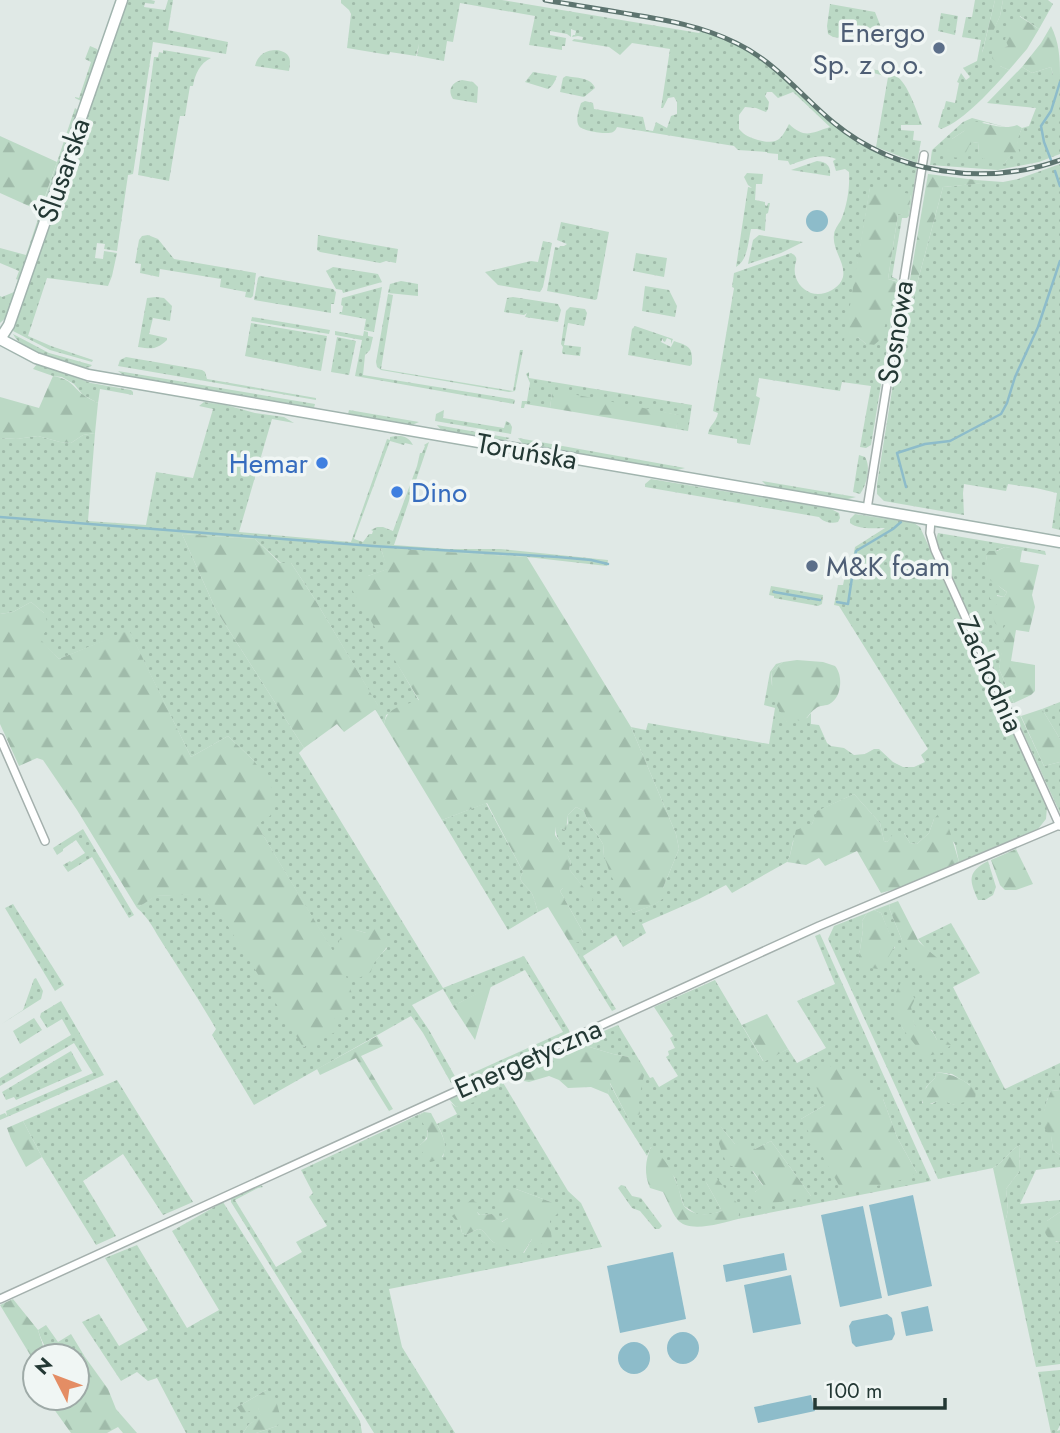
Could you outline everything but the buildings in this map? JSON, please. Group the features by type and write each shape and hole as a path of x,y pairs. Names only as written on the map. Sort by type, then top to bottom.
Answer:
{"street":[{"name":"Ślusarska","path":"0,339 9,325 122,0"},
{"name":"Sosnowa","path":"867,509 924,155"},
{"name":"Toruńska","path":"0,339 36,358 88,375 1060,542"},
{"name":"Zachodnia","path":"931,520 930,533 935,550 1060,825"},
{"path":"0,738 45,841"},
{"name":"Energetyczna","path":"0,1299 820,926 1060,825"}],"green space":[{"path":"125,0 155,1 154,4 145,3 144,7 165,10 168,0 173,0 168,30 228,42 226,54 153,42 133,174 128,175 117,251 104,249 105,244 97,243 95,258 103,259 104,251 117,253 108,286 47,278 28,336 93,360 92,362 50,350 13,331"},
{"path":"341,0 502,0 699,33 702,30 736,45 766,63 852,139 879,153 917,167 909,216 902,218 892,277 897,279 898,282 871,445 860,447 871,386 842,382 840,391 759,378 756,396 760,398 750,445 737,443 737,439 708,434 718,413 713,411 734,288 734,273 791,253 796,258 796,279 811,293 822,294 832,290 843,277 834,235 846,203 849,172 845,169 836,171 833,161 836,159 818,157 790,165 788,161 778,160 778,154 738,150 734,146 617,127 615,131 606,133 579,126 578,111 581,103 585,101 593,103 594,109 643,117 646,130 653,131 656,122 667,128 671,116 677,114 674,97 668,98 661,108 670,49 632,43 620,55 609,47 572,41 582,40 583,37 572,37 576,31 571,29 571,37 550,31 550,35 566,38 562,50 529,45 535,16 460,3 453,42 447,41 444,61 417,56 419,44 416,56 390,52 389,55 347,48 351,14","holes":["767,92 772,92 778,98 793,92 830,127 804,133 789,124 778,140 770,142 747,136 739,129 739,115 745,107 766,112 769,102 765,96","870,188 911,195 908,215 898,214 888,279 897,281 866,344 858,337 845,341"]},
{"path":"975,0 995,0 982,53 1000,16 1003,0 1048,0 1053,4 1039,29 1020,16 1008,46 1004,48 1000,66 1009,70 968,112 941,129 938,127 943,109 946,101 955,103 957,82 961,73 966,80 970,77 963,68 977,61 981,40 962,37 966,17 972,17"},
{"path":"995,0 1003,0 1000,16 981,58"},
{"path":"830,4 875,12 884,35 869,31 868,41 833,37 828,34 827,26"},
{"path":"941,13 958,16 955,35 938,31"},
{"path":"1019,16 1039,29 1027,49 1009,70 992,58 992,46 998,42 1003,48 1008,46 1005,39"},
{"path":"1051,26 1056,38 1060,75 1053,75 1051,67 1032,73 1022,67"},
{"path":"90,46 99,53 83,102 75,97 79,98 91,62 85,59"},
{"path":"163,50 211,58 201,66 193,86 190,86 185,116 180,116 169,181 138,175 154,57 158,57"},
{"path":"277,50 289,57 289,71 255,66 263,54"},
{"path":"1022,67 1032,73 1051,67 1053,75 1060,75 1060,154 1039,162 998,170 930,165 932,150 963,122 972,118 1009,128 984,122 952,139 979,143 978,153 994,157 1004,164 1017,145 1022,128 1029,126 1036,108 987,103"},
{"path":"863,68 892,74 908,91 922,125 901,125 901,130 914,131 913,140 921,141 917,163 876,147 888,77"},
{"path":"533,72 557,76 548,89 525,82"},
{"path":"566,76 587,80 595,88 584,97 560,92 563,78"},
{"path":"462,80 473,82 478,87 477,103 453,99 450,93 452,87"},
{"path":"75,108 80,112 8,316 0,323 0,296 14,292 19,271 0,263 0,248 26,255"},
{"path":"970,121 1000,127 1017,125 1022,128 1018,140 1020,153 1010,156 1004,164 998,163 994,158 983,159 978,153 979,143 971,142 963,158 948,157 943,152 945,147 964,131"},
{"path":"0,136 57,162 40,211 0,193"},
{"path":"817,161 828,165 830,176 791,170"},
{"path":"1060,164 1060,530 1052,528 1057,493 1036,488 1008,484 1006,491 964,484 964,515 884,501 877,494 877,484 905,309 910,310 943,187 982,183 976,180 1003,182"},
{"path":"747,173 763,174 762,184 756,184 755,200 765,202 767,206 770,203 765,231 751,229 745,255 736,267 748,187 752,188 744,177"},
{"path":"928,174 984,183 943,187 910,310 905,309"},
{"path":"870,187 911,194 908,216 898,214 888,279 898,282 881,339 874,345 866,344 858,337 844,341"},
{"path":"561,222 609,232 595,300 547,291 555,247 567,244 557,240"},
{"path":"148,235 158,239 174,259 256,273 253,296 245,297 246,292 220,287 221,279 160,269 159,277 140,273 141,264 135,263 139,240"},
{"path":"318,235 398,249 396,263 380,263 320,252 317,250"},
{"path":"759,235 803,242 748,264 753,240"},
{"path":"543,241 552,243 540,292 498,285 485,272 531,261 538,262"},
{"path":"636,253 667,258 664,277 633,271"},
{"path":"333,267 378,274 382,282 343,293 342,290 336,289 326,271"},
{"path":"260,276 333,289 336,292 331,313 254,300"},
{"path":"401,281 418,284 418,296 388,293 390,284"},
{"path":"645,286 669,290 677,306 675,317 642,311"},
{"path":"382,287 374,332 364,330 366,319 339,314 342,312 342,298"},
{"path":"388,294 393,295 381,369 513,391 520,350 523,350 515,391 509,392 381,370 377,367"},
{"path":"147,298 164,298 172,306 170,321 153,318 149,334 167,340 154,348 138,347"},
{"path":"507,298 558,304 561,310 558,322 525,317 527,313 524,315 504,312"},
{"path":"570,307 585,309 587,313 584,326 568,323 564,345 581,347 580,356 562,352 566,311"},
{"path":"252,317 330,330 329,334 251,321"},
{"path":"251,323 327,336 321,371 245,356"},
{"path":"635,326 673,339 671,344 671,340 667,338 665,342 663,338 661,342 671,347 674,341 687,346 692,354 692,364 690,366 628,355 632,329"},
{"path":"335,331 363,336 364,331 373,337 370,350 365,355 363,375 512,399 515,400 514,404 355,376 362,340 335,335"},
{"path":"13,334 49,353 92,365 85,368 45,356 25,346"},
{"path":"337,337 356,341 349,375 331,372"},
{"path":"126,357 202,370 207,379 316,400 118,366 120,360"},
{"path":"37,364 91,383 131,390 133,395 100,389 98,403 83,395 74,384 62,377 33,369"},
{"path":"118,371 315,404 314,408 123,375"},
{"path":"529,372 529,378 692,405 688,431 676,429 678,415 552,393 550,408 525,404 524,408 521,408 522,401 527,401 530,383 526,374"},
{"path":"53,376 67,380 98,403 95,433 83,435 71,443 38,436 0,438 0,397 39,408"},
{"path":"552,393 567,393 679,415 676,429 550,408"},
{"path":"204,402 226,405 284,417 294,423 272,419 239,532 351,542 387,439 400,436 409,439 413,445 390,441 354,539 363,542 372,534 371,530 377,527 393,531 420,453 429,442 394,545 501,549 608,560 607,566 527,557 381,549 388,569 368,576 397,663 419,701 386,715 384,724 375,709 378,706 291,563 281,563 255,539 182,534 216,610 304,748 299,753 443,988 524,956 570,1035 459,1084 457,1081 451,1083 411,1016 254,1105 212,1035 216,1029 210,1018 151,925 137,908 155,896 208,893 304,1047 333,1017 346,975 373,963 387,948 366,933 356,930 333,952 257,825 254,761 228,736 191,757 129,631 59,659 39,639 44,613 31,602 13,612 0,614 0,438 38,436 71,443 83,435 95,433 88,521 146,525 156,472 193,478 213,409 199,406","holes":["525,970 563,1032 457,1080 412,1005 443,989 453,1006"]},
{"path":"349,410 419,422 412,425 348,414"},
{"path":"444,410 443,418 504,428 506,421 512,427 511,434 435,421 436,414"},
{"path":"437,425 510,438 503,441 442,431"},
{"path":"518,438 685,468 674,471 523,444"},
{"path":"859,455 865,457 868,470 860,494 853,492"},
{"path":"651,479 831,509 839,513 840,518 838,522 830,523 819,517 645,487"},
{"path":"762,481 856,497 844,500 767,486"},
{"path":"855,514 914,523 920,527 1047,807 1046,819 1038,829 959,862 955,844 934,819 929,833 917,844 910,843 904,833 895,833 887,842 884,841 880,823 854,794 818,811 812,824 793,841 787,862 732,893 726,885 642,924 646,933 623,947 616,935 583,956 616,1009 612,1011 579,958 574,942 578,941 583,932 560,891 569,887 579,898 583,887 569,869 571,862 555,826 565,830 568,815 576,807 584,811 589,824 603,844 604,856 633,913 663,898 663,888 679,849 676,834 631,727 646,730 648,723 769,744 775,708 764,705 770,672 776,664 783,662 772,671 772,684 787,722 807,718 811,713 811,724 819,725 831,746 844,748 854,755 879,749 903,767 914,767 925,762 921,755 928,749 839,606 834,605 838,585 843,585 848,562 852,563 855,547 885,528 858,527 850,523"},
{"path":"938,533 1045,551 1046,555 1005,547 986,555 988,567 997,585 1007,592 1004,597 997,595 997,602 1008,620 999,669 1014,703 1008,702 937,545"},
{"path":"182,534 255,539 280,563 291,563 379,707 344,732 337,724 304,748 216,610"},
{"path":"1005,547 1022,550 1020,562 1039,565 1032,595 1035,607 1029,632 1016,630 1011,661 1035,665 1035,691 1014,703 999,669 1004,635 1001,633 1007,622 998,626 995,623 992,613 997,603 990,599 990,595 1004,597 1007,592 986,575 986,555 989,551"},
{"path":"381,548 527,557 631,727 676,834 679,849 663,888 663,898 633,913 611,876 603,844 589,824 584,811 576,807 568,815 566,830 555,827 555,835 571,862 569,869 593,899 589,906 569,888 560,891 583,932 582,941 575,943 579,958 548,907 538,912 532,893 520,878 523,872 487,803 442,820 384,724 393,710 419,700 351,588 358,583 360,576 387,569"},
{"path":"771,586 823,595 822,604 818,606 774,598 769,595"},
{"path":"31,602 44,613 49,627 40,639 59,659 129,630 191,757 228,736 254,761 270,783 276,805 270,816 257,825 333,951 344,931 366,933 374,928 389,941 371,972 357,979 346,976 352,994 349,1008 334,1017 340,1030 303,1047 208,894 156,896 137,908 43,760 37,758 19,766 0,724 0,614 13,612"},
{"path":"797,660 835,666 840,685 835,700 831,703 817,707 802,722 795,719 787,723 770,694 772,671 783,662"},
{"path":"1060,702 1060,739 1042,709"},
{"path":"1042,709 1060,739 1060,762 1044,766 1021,716"},
{"path":"1019,713 1044,766 1060,762 1060,813 1016,717"},
{"path":"854,794 880,823 884,841 887,842 894,833 904,833 910,843 917,844 929,833 940,812 945,815 959,862 881,893 857,851 825,866 819,858 806,865 787,862 796,830 812,824 817,811"},
{"path":"486,803 523,872 520,878 532,893 538,912 508,930 442,820"},
{"path":"83,829 134,915 129,918 92,857 68,872 63,865 85,853 76,840 57,855 53,848"},
{"path":"1016,849 1033,884 1016,890 1005,890 1000,885 991,860"},
{"path":"988,861 996,887 993,895 985,900 978,900 972,882 973,873"},
{"path":"898,901 919,942 944,964 937,973 927,978 923,977 902,940 889,908 890,904"},
{"path":"13,904 64,985 55,991 5,908"},
{"path":"890,904 889,908 902,940 933,954 918,939 951,923 980,973 953,987 1005,1089 1060,1063 1060,1090 1051,1091 1044,1113 1053,1150 1060,1155 1060,1167 1036,1170 1020,1204 1060,1200 1060,1212 1047,1221 1056,1242 1060,1242 1060,1364 1036,1367 1005,1223 1008,1210 1006,1189 1019,1172 1020,1145 993,1168 938,1179 828,939 834,926 867,913 862,921 859,956 895,948 881,913 874,910","holes":["902,982 915,1027 932,1030 937,1040 903,1029 895,997","936,1072 952,1074 970,1085 954,1105 941,1099 932,1104 922,1103 926,1087 935,1078"]},
{"path":"874,910 881,913 895,946 878,969 863,967 859,961 862,921 867,913"},
{"path":"820,934 931,1181 738,1219 739,1207 706,1182 722,1211 698,1215 684,1206 675,1178 651,1147 647,1156 608,1094 609,1082 629,1120 638,1104 629,1057 576,1043 618,1025 650,1078 653,1077 659,1087 678,1076 666,1057 669,1055 668,1051 675,1048 670,1038 673,1036 654,1007 715,980 763,1061 788,1049 797,1063 826,1048 797,1001 835,984 815,936","holes":["883,1099 897,1137 917,1173 801,1119 825,1105","720,1126 735,1144 755,1149 771,1141 811,1196 755,1192 763,1186"]},
{"path":"36,978 43,991 41,999 0,1025 23,1010"},
{"path":"901,981 915,999 911,1007 915,1027 929,1029 937,1040 946,1040 951,1045 942,1053 926,1056 899,1022 895,995"},
{"path":"491,986 475,1040 453,1006"},
{"path":"61,1001 104,1075 0,1120 0,1115 5,1113 7,1116 6,1111 93,1073 74,1043 0,1086 0,1078 71,1035 62,1019 47,1028 40,1017 41,1013"},
{"path":"767,1014 788,1049 764,1062 742,1025"},
{"path":"34,1018 42,1030 20,1044 13,1031"},
{"path":"377,1036 383,1046 361,1056 393,1109 389,1111 356,1058 320,1075 317,1069"},
{"path":"576,1043 629,1057 644,1075 638,1104 640,1113 636,1121 629,1120 610,1083 608,1094 591,1087 568,1088 549,1076 529,1082 519,1080 508,1073"},
{"path":"71,1051 82,1071 16,1100 14,1097 6,1100 2,1092"},
{"path":"823,1064 863,1076 883,1099 897,1137 917,1173 901,1180 844,1194 801,1119 825,1105 809,1073"},
{"path":"936,1072 963,1080 976,1092 975,1099 954,1105 941,1100 924,1106 923,1094 935,1078"},
{"path":"499,1076 568,1191 581,1203 602,1247 389,1289 402,1347 455,1433 374,1433 231,1202 231,1197 260,1184 263,1187 235,1200 276,1267 302,1252 296,1242 327,1226 309,1197 313,1193 301,1170 424,1112 420,1115 428,1134 420,1145 443,1157 444,1140 437,1124 457,1114 451,1103 456,1107 500,1086 494,1077","holes":["516,1189 551,1202 550,1221 532,1239 524,1253 493,1242 482,1230 478,1229 466,1235 462,1233 460,1225 477,1212 480,1215 492,1214 501,1222 508,1218"]},
{"path":"494,1077 499,1089 490,1098 456,1107 448,1098"},
{"path":"117,1080 193,1202 163,1215 123,1154 83,1181 116,1236 96,1245 23,1121"},
{"path":"1060,1090 1060,1155 1053,1150 1051,1136 1043,1121 1051,1091"},
{"path":"424,1112 431,1113 442,1134 445,1149 439,1159 430,1162 420,1149 420,1145 427,1139 428,1131 420,1119"},
{"path":"23,1121 42,1157 26,1167 7,1128"},
{"path":"719,1125 735,1144 743,1141 755,1149 771,1141 811,1196 758,1206 752,1199 763,1185 753,1171 727,1165 719,1144"},
{"path":"1020,1145 1019,1172 1006,1189 1008,1210 1005,1223 993,1168"},
{"path":"651,1147 668,1166 688,1210 702,1214 722,1211 706,1182 709,1175 716,1177 740,1207 738,1219 697,1227 677,1219 663,1192 650,1188 646,1168"},
{"path":"625,1186 632,1196 641,1198 662,1226 659,1229 655,1229 640,1211 632,1208 618,1188"},
{"path":"516,1189 551,1202 559,1212 550,1221 552,1242 544,1245 532,1239 520,1256 493,1242 482,1230 478,1229 466,1235 462,1233 460,1225 452,1216 471,1200 478,1203 479,1215 492,1214 502,1222 508,1218 508,1213 495,1201 500,1194"},
{"path":"223,1202 360,1421 362,1433 256,1433 277,1426 266,1390 237,1407 258,1407 262,1418 249,1424 243,1433 186,1433 157,1378 148,1381 137,1372 121,1381 82,1322 99,1314 119,1346 148,1330 105,1258 137,1245 187,1328 219,1310 172,1231"},
{"path":"1060,1212 1060,1242 1049,1238 1044,1229 1047,1221"},
{"path":"13,1299 38,1330 42,1342 22,1342 0,1305"},
{"path":"46,1325 58,1342 43,1342 38,1330"},
{"path":"71,1334 76,1342 58,1342"},
{"path":"91,1365 108,1389 116,1409 137,1433 123,1433 118,1427 107,1433 71,1433 56,1412 91,1412"},
{"path":"1060,1370 1060,1425 1057,1431 1060,1430 1060,1433 1051,1433 1038,1372"},
{"path":"266,1390 274,1393 281,1419 277,1426 256,1433 243,1433 249,1424 261,1417 258,1408 242,1414 237,1407"}],"water":[{"path":"817,210 825,213 828,221 825,229 817,232 809,229 806,221 809,213"},
{"path":"913,1195 932,1286 888,1296 869,1205"},
{"path":"863,1206 882,1298 840,1307 821,1215"},
{"path":"673,1252 686,1319 620,1333 607,1266"},
{"path":"784,1253 787,1270 726,1282 723,1265"},
{"path":"791,1275 801,1324 753,1333 744,1285"},
{"path":"928,1306 933,1331 906,1336 901,1312"},
{"path":"887,1314 892,1318 895,1334 892,1340 856,1347 852,1343 849,1326 852,1321"},
{"path":"683,1332 694,1337 699,1348 694,1359 683,1364 672,1359 667,1348 672,1337"},
{"path":"634,1342 645,1347 650,1358 645,1369 634,1374 623,1369 618,1358 623,1347"},
{"path":"811,1395 815,1411 758,1423 754,1407"}],"waterway":[{"path":"1051,160 1041,126 1051,111 1060,82"},
{"path":"1055,171 1060,186"},
{"path":"906,487 897,453 925,444 950,441 1001,414 1038,327 1060,261"},
{"path":"0,517 373,546 558,557 608,564"},
{"path":"837,602 848,604 856,551 901,522"},
{"path":"774,592 820,600"}],"railway":[{"path":"545,0 670,21 723,37 764,60 822,113 858,140 913,164 972,174 1002,173 1060,160"}],"place":[{"name":"Energo Sp. z o.o.","path":"939,48"},
{"name":"Hemar","path":"322,463"},
{"name":"Dino","path":"397,492"},
{"name":"M&K foam","path":"812,566"}]}
